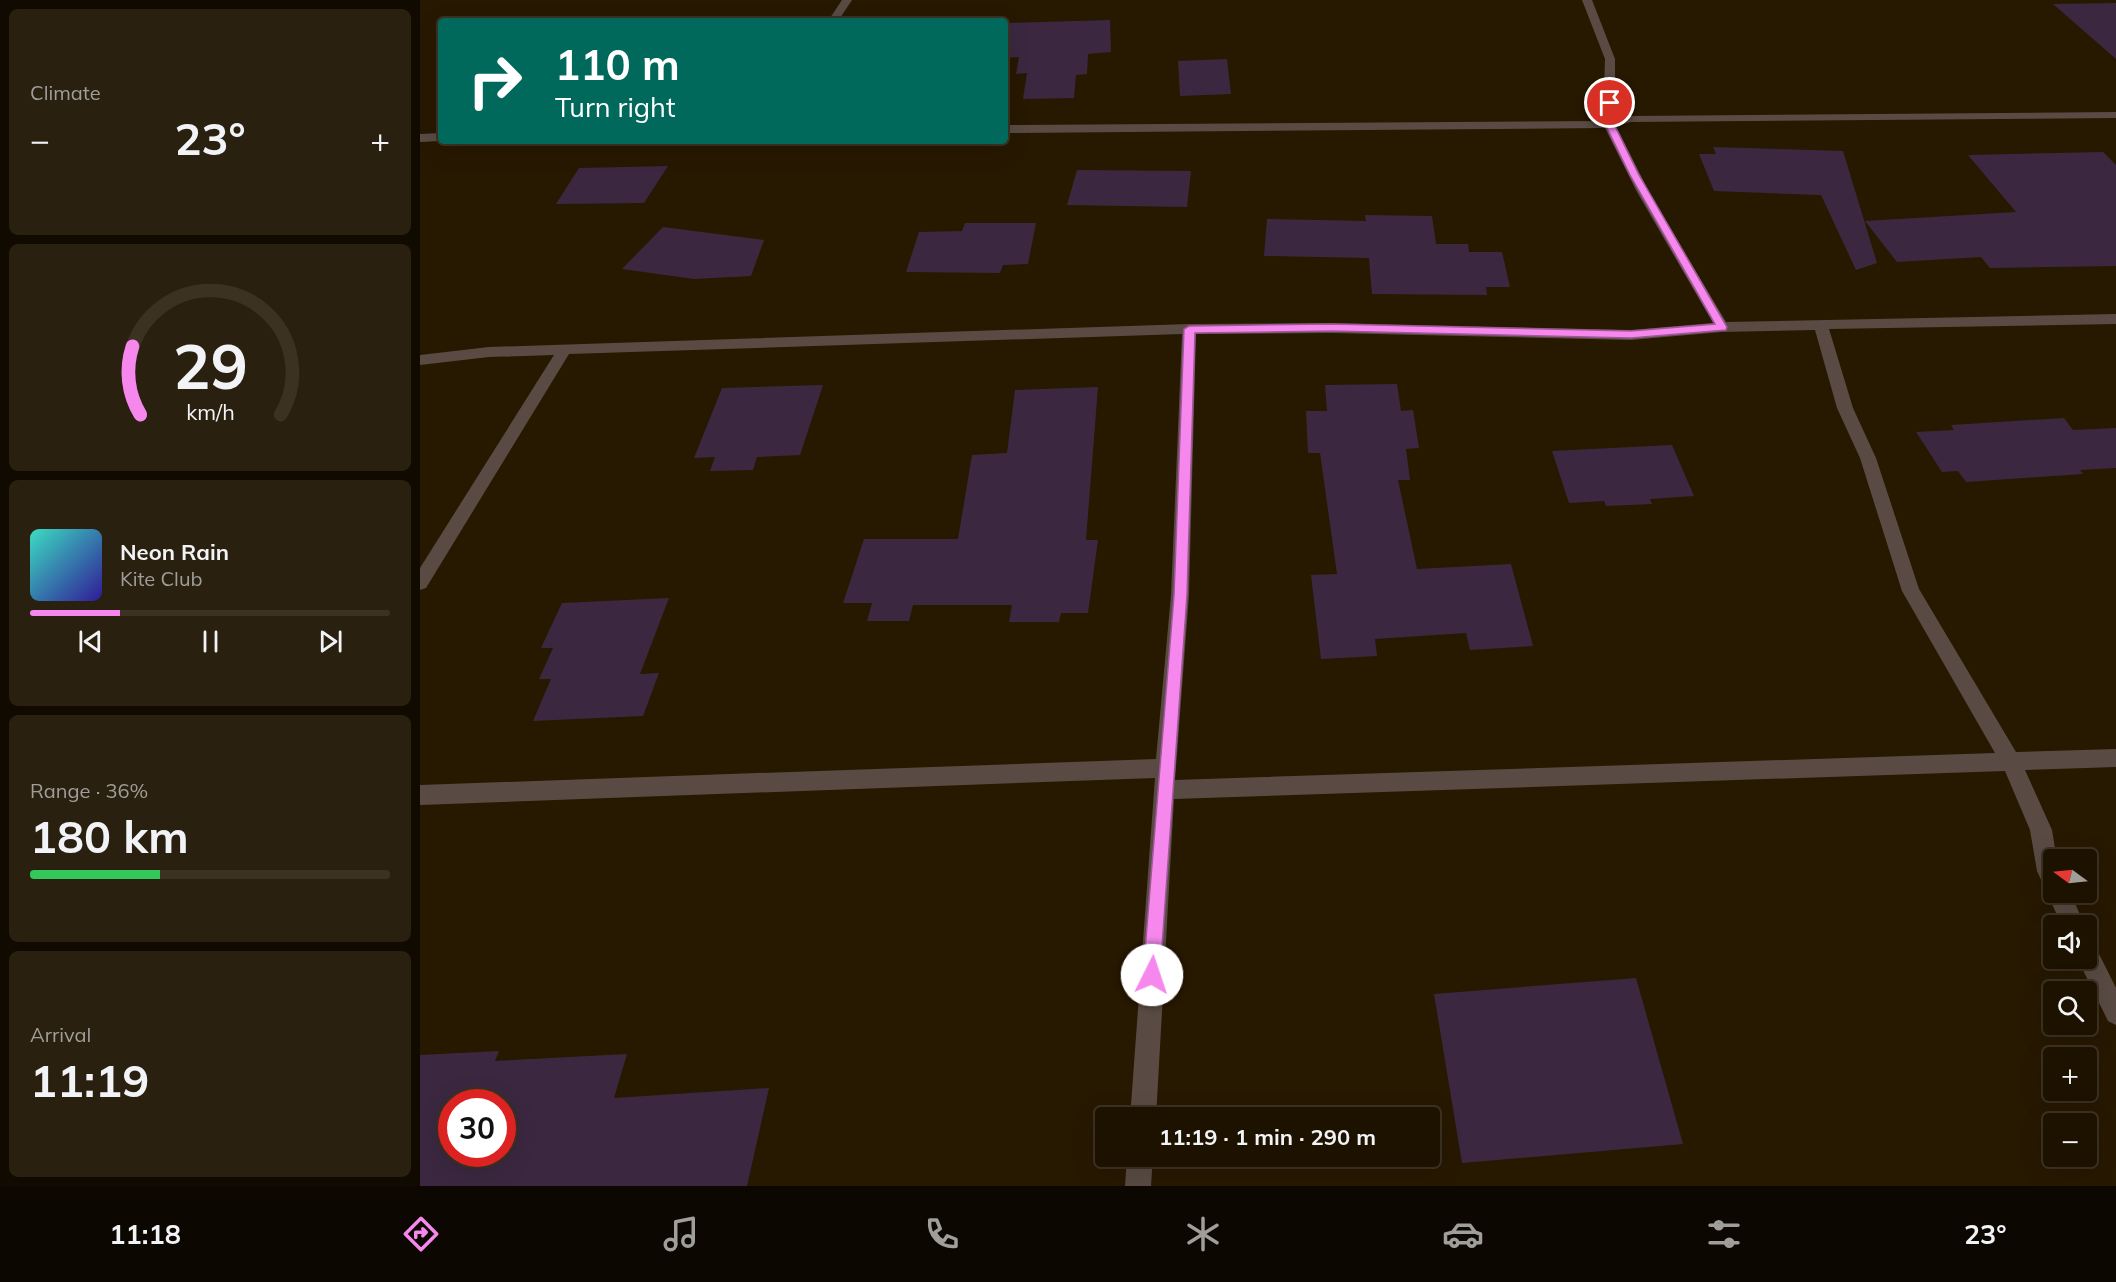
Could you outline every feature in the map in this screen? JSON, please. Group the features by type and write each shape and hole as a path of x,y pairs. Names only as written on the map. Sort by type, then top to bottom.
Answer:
{"street":[{"path":"835,18 847,0"},
{"path":"1587,0 1610,59 1609,124 1643,192 1722,327"},
{"path":"1008,129 1609,124 1631,119 2116,115"},
{"path":"420,138 438,137"},
{"path":"420,360 489,352 1189,329 1332,328 1631,334 1722,327 2116,319"},
{"path":"1821,326 1845,408 1868,458 1911,591 2011,762 2040,830 2044,849"},
{"path":"1144,1107 1165,779 1180,595 1189,329"},
{"path":"420,583 564,351"},
{"path":"420,795 2116,758"},
{"path":"2094,969 2116,1013"},
{"path":"1138,1186 1139,1167"}],"building":[{"path":"2116,3 2116,59 2053,4"},
{"path":"1110,20 1111,52 1088,54 1087,74 1076,75 1074,98 1023,99 1027,73 1016,74 1019,57 1008,58 1008,23"},
{"path":"1227,59 1231,94 1180,96 1178,61"},
{"path":"1713,147 1843,151 1877,263 1856,270 1821,195 1714,191 1699,154 1716,154"},
{"path":"2103,152 2116,165 2116,266 1990,268 1981,257 1897,262 1865,221 2016,212 1968,155"},
{"path":"668,166 644,203 556,204 579,168"},
{"path":"1077,170 1191,171 1187,207 1067,205"},
{"path":"1365,215 1432,216 1436,244 1468,244 1469,252 1502,252 1510,287 1486,287 1487,295 1372,294 1369,258 1264,256 1267,219 1366,221"},
{"path":"965,223 1036,223 1028,264 1003,265 1000,273 906,272 919,232 962,231"},
{"path":"663,227 764,240 751,276 694,279 622,269"},
{"path":"1397,384 1401,411 1413,410 1419,448 1406,449 1410,480 1398,480 1417,569 1511,564 1533,646 1470,650 1466,633 1375,639 1377,656 1321,659 1311,575 1337,574 1320,453 1308,453 1306,411 1327,411 1325,385"},
{"path":"823,385 800,455 757,457 753,470 710,471 715,457 694,458 722,388"},
{"path":"1098,387 1086,540 1098,540 1088,613 1061,613 1059,622 1009,622 1012,605 913,605 909,621 867,621 872,603 843,603 864,539 958,539 972,455 1007,453 1015,390"},
{"path":"2064,418 2073,430 2116,428 2116,468 2080,470 2083,474 1966,482 1958,471 1942,472 1916,432 1954,430 1951,425"},
{"path":"1672,445 1694,496 1650,499 1652,504 1606,506 1604,501 1569,503 1552,451"},
{"path":"669,598 640,674 659,673 643,716 533,721 551,679 539,679 553,648 541,648 562,603"},
{"path":"1636,978 1683,1144 1462,1163 1434,994"},
{"path":"499,1051 495,1061 627,1054 614,1098 769,1088 747,1186 420,1186 420,1055"}],"route":[{"path":"1152,975 1180,595 1189,329 1332,328 1631,334 1722,327 1634,175 1609,124 1610,103"}]}
